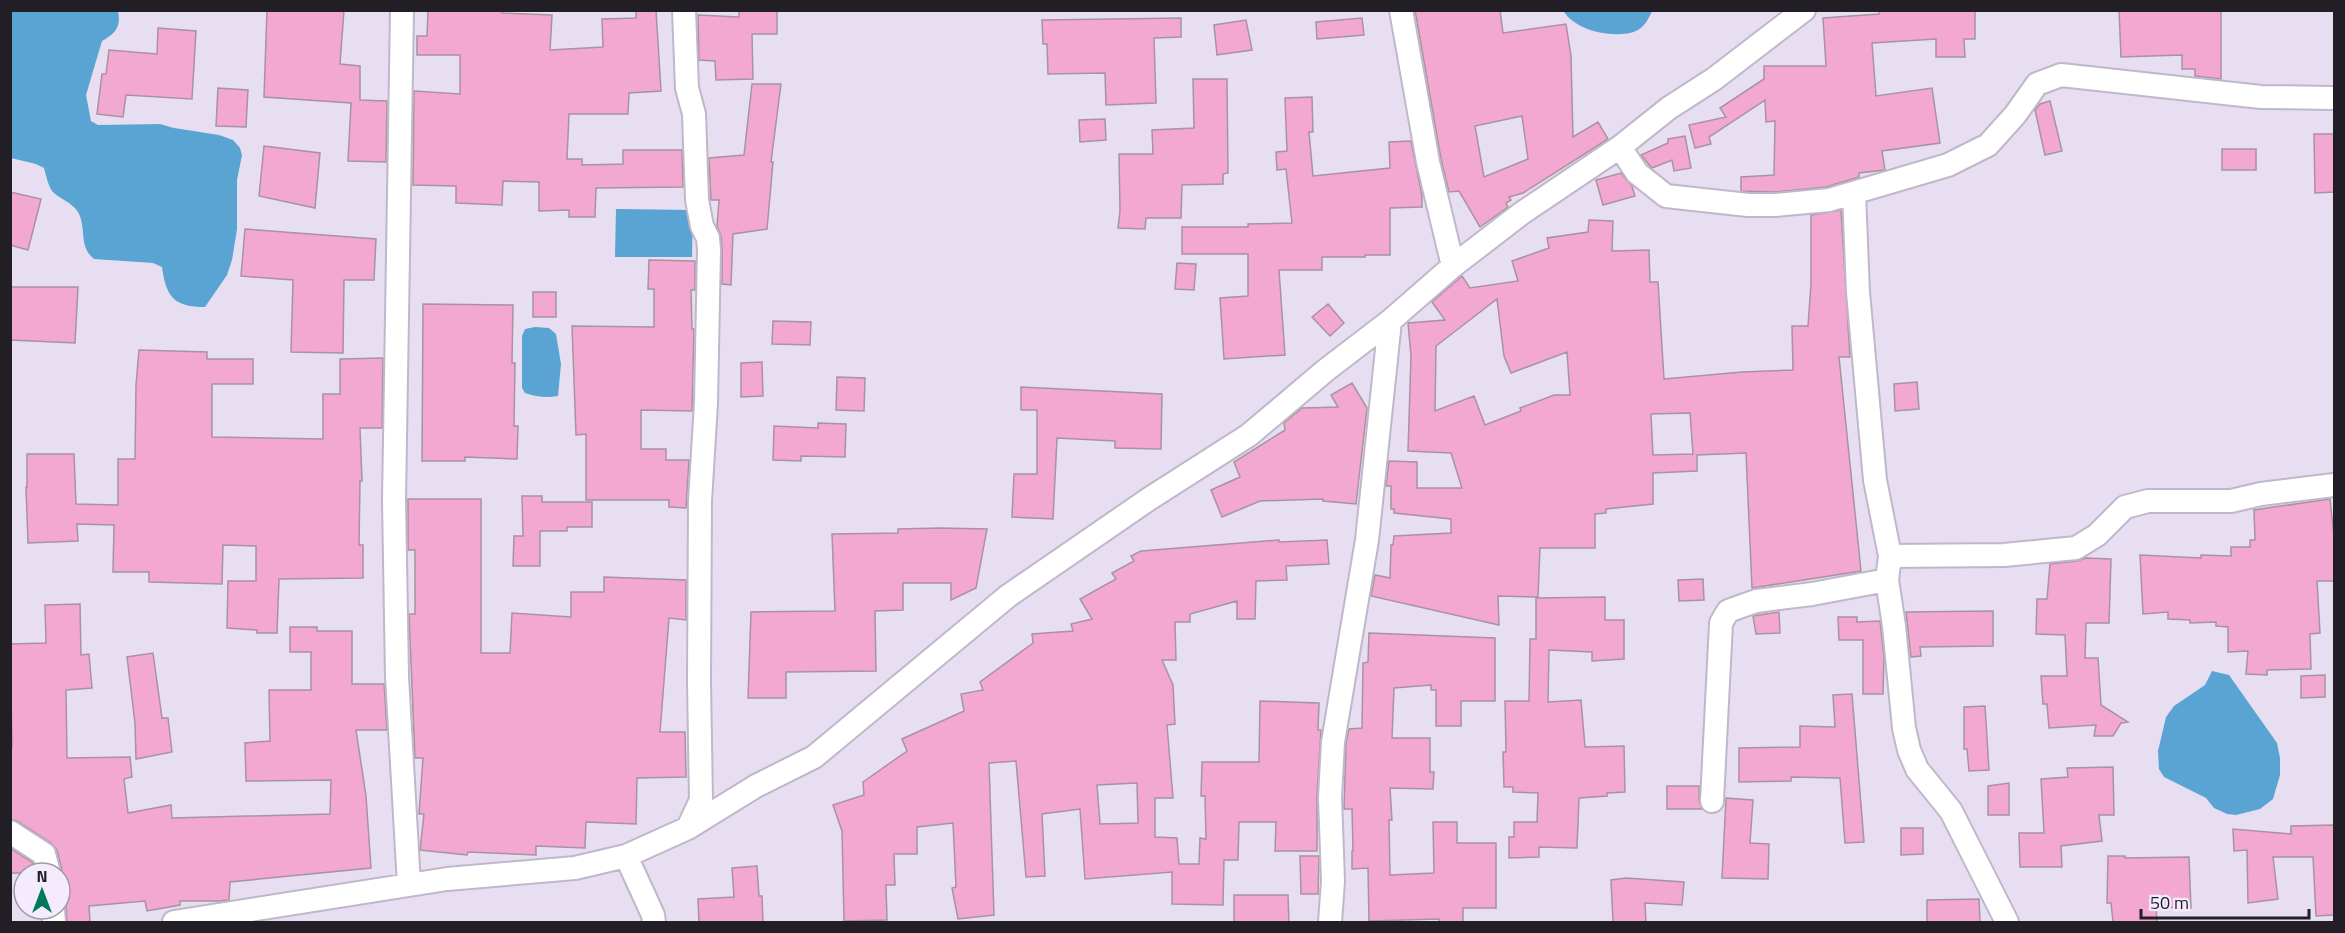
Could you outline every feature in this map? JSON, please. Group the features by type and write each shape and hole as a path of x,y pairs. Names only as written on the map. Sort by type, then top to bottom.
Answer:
{"street":[{"path":"402,10 394,500 397,677 409,885"},
{"path":"684,10 687,88 694,114 697,200 702,226 708,238 709,250 706,403 700,512 699,682 702,800 688,828"},
{"path":"1401,10 1428,162 1453,266"},
{"path":"174,922 447,879 575,868 626,855 688,828 756,786 814,756 1008,596 1149,499 1249,435 1326,370 1390,321 1453,266 1522,213 1620,147 1669,108 1714,79 1804,10"},
{"path":"1620,147 1637,173 1666,196 1748,204 1776,204 1829,200 1948,165 1988,145 2015,115 2037,84 2061,75 2261,97 2334,98"},
{"path":"1854,194 1858,292 1875,480 1890,556 1887,580 1904,728 1909,750 1917,769 1952,811 2007,922"},
{"path":"1330,922 1333,881 1330,797 1333,742 1367,540 1390,321"},
{"path":"1890,556 2004,555 2076,548 2097,535 2125,507 2148,501 2230,501 2261,494 2334,485"},
{"path":"1712,801 1721,622 1728,611 1756,601 1812,594 1887,580"},
{"path":"10,832 44,854 46,861"},
{"path":"626,855 654,922"}],"water":[{"path":"11,10 118,11 118,25 111,35 102,41 86,95 91,121 98,125 160,124 219,135 233,140 240,148 242,155 237,180 237,229 232,260 227,275 205,307 186,305 173,298 166,286 162,267 153,263 94,259 84,243 81,218 78,212 52,191 44,168 11,158"},
{"path":"1563,11 1652,11 1645,24 1638,30 1631,33 1614,34 1587,29"},
{"path":"616,209 693,210 692,257 615,257"},
{"path":"549,328 556,334 561,364 558,396 545,397 525,393 522,388 522,336 525,329"},
{"path":"2212,671 2229,675 2277,743 2280,775 2273,799 2260,809 2236,815 2227,814 2214,808 2206,798 2164,777 2159,769 2158,751 2166,717 2174,706 2205,685"}],"building":[{"path":"267,10 344,10 340,64 360,66 360,100 387,101 386,162 348,161 351,103 264,97"},
{"path":"428,10 502,10 502,13 552,15 550,50 603,47 602,19 636,18 636,10 656,10 661,91 629,93 628,114 569,114 567,159 582,159 582,165 623,164 623,150 682,150 683,187 596,188 595,217 569,217 569,210 539,211 539,182 503,181 502,205 456,203 456,186 413,185 414,91 460,94 460,55 417,55 417,36 427,36"},
{"path":"1415,10 1500,10 1503,33 1566,24 1571,56 1573,137 1598,122 1608,139 1523,193 1509,197 1511,200 1506,203 1508,207 1480,227 1459,191 1449,192 1441,159","holes":["1522,116 1528,159 1484,177 1475,126"]},
{"path":"1879,10 1975,10 1975,39 1964,39 1965,57 1936,57 1936,39 1872,43 1876,96 1932,88 1940,143 1882,151 1885,170 1859,173 1859,177 1826,187 1775,192 1741,191 1741,177 1774,175 1775,121 1766,122 1765,100 1709,137 1711,144 1695,148 1689,125 1726,117 1720,108 1764,79 1764,66 1826,66 1823,18 1879,14"},
{"path":"2119,10 2221,10 2221,79 2195,76 2195,69 2182,69 2182,55 2121,57"},
{"path":"739,11 777,11 777,34 752,34 753,79 716,80 715,61 699,60 698,15 739,17"},
{"path":"1181,18 1181,37 1154,38 1156,103 1106,105 1105,73 1048,74 1047,44 1043,44 1042,20"},
{"path":"1362,18 1364,35 1317,39 1316,22"},
{"path":"1246,20 1252,50 1217,55 1214,25"},
{"path":"158,28 196,31 192,99 126,95 123,117 97,114 102,74 106,74 109,50 157,54"},
{"path":"1193,79 1227,79 1228,173 1223,174 1223,184 1182,185 1181,218 1146,218 1145,229 1118,228 1119,154 1153,154 1152,130 1194,128"},
{"path":"752,84 781,84 771,162 773,162 767,229 733,234 731,285 722,284 721,236 717,226 719,200 711,200 709,158 744,155"},
{"path":"218,88 248,90 246,127 216,126"},
{"path":"1312,97 1313,132 1309,132 1313,176 1390,168 1389,142 1411,141 1422,196 1422,207 1390,208 1390,255 1322,257 1322,270 1279,270 1285,355 1224,359 1220,298 1248,296 1248,254 1182,254 1182,227 1248,227 1248,224 1292,223 1286,169 1277,170 1276,152 1287,151 1285,98"},
{"path":"2050,101 2062,151 2045,155 2035,110 2040,104"},
{"path":"1105,119 1106,140 1080,142 1079,120"},
{"path":"2314,134 2334,134 2334,192 2315,193"},
{"path":"1685,136 1691,168 1674,171 1672,160 1652,168 1641,155 1668,143 1668,139"},
{"path":"264,146 320,153 315,208 259,196"},
{"path":"2222,149 2256,149 2256,170 2222,170"},
{"path":"1621,173 1632,186 1635,196 1603,205 1596,180"},
{"path":"10,192 41,199 28,250 10,245"},
{"path":"1841,210 1850,357 1839,357 1861,571 1752,588 1746,453 1697,455 1697,471 1653,473 1653,504 1606,509 1606,513 1595,514 1595,548 1540,548 1538,597 1498,596 1499,625 1371,596 1375,575 1390,578 1391,545 1393,545 1394,536 1451,533 1451,519 1394,513 1394,509 1391,509 1391,486 1386,486 1389,461 1417,462 1417,488 1462,488 1451,453 1408,451 1411,356 1408,323 1445,320 1432,302 1462,276 1470,288 1518,281 1512,261 1549,248 1547,238 1588,232 1589,220 1613,221 1612,251 1649,250 1650,282 1658,282 1664,379 1793,370 1792,326 1808,326 1811,284 1811,215","holes":["1497,299 1504,356 1511,373 1567,352 1570,395 1554,395 1485,425 1474,396 1435,411 1436,346","1690,413 1693,454 1653,455 1651,414"]},
{"path":"245,229 376,239 374,280 344,280 343,353 291,352 293,280 241,276"},
{"path":"649,260 695,261 695,290 691,290 692,329 694,329 692,411 641,410 641,449 666,449 666,460 689,460 686,508 669,507 669,500 586,500 586,434 576,435 572,326 654,327 654,289 648,289"},
{"path":"1177,263 1196,264 1194,290 1175,289"},
{"path":"10,287 78,287 75,343 10,340"},
{"path":"533,292 556,292 556,317 533,317"},
{"path":"423,304 513,305 512,363 515,363 514,426 518,426 517,459 465,457 465,461 422,461"},
{"path":"1328,304 1344,323 1330,336 1312,317"},
{"path":"773,321 811,322 810,345 772,344"},
{"path":"139,350 207,352 207,359 253,359 253,384 212,384 212,437 323,439 323,394 340,394 340,359 383,358 382,428 360,428 362,481 360,481 359,545 363,545 363,578 279,579 277,633 257,633 257,630 227,628 228,581 256,581 256,546 223,545 222,584 149,582 149,572 113,572 114,525 77,524 78,541 28,543 27,454 74,454 76,504 118,505 118,459 135,459"},
{"path":"762,362 763,396 741,397 741,363"},
{"path":"837,377 865,378 864,411 836,410"},
{"path":"1917,382 1919,409 1895,411 1894,384"},
{"path":"1352,383 1367,408 1356,504 1323,501 1323,499 1260,501 1222,517 1211,490 1240,477 1234,462 1285,430 1284,423 1302,408 1338,407 1331,395"},
{"path":"1021,387 1162,394 1161,449 1115,448 1115,441 1057,438 1053,519 1012,517 1014,474 1037,474 1037,410 1021,410"},
{"path":"818,423 846,424 845,457 801,456 801,461 773,460 774,426 818,428"},
{"path":"522,496 542,496 542,502 592,502 592,527 567,527 567,531 540,531 540,566 513,566 514,536 523,536"},
{"path":"408,499 481,499 481,653 510,653 512,613 571,617 571,592 604,592 604,577 686,580 686,620 669,618 660,732 685,732 686,777 637,778 636,824 586,822 585,848 536,846 536,855 468,852 467,855 420,850 424,814 419,814 423,758 415,758 409,614 415,614 415,550 408,550"},
{"path":"2330,499 2334,536 2334,581 2317,581 2320,633 2310,634 2311,669 2267,670 2267,675 2246,674 2248,651 2228,652 2228,627 2216,626 2216,622 2190,623 2190,620 2168,619 2168,612 2143,614 2140,555 2201,558 2201,555 2231,556 2231,547 2250,547 2250,540 2255,540 2254,510"},
{"path":"898,529 987,529 976,588 951,600 951,583 903,583 903,610 875,611 876,671 786,672 786,698 748,698 751,612 835,611 832,534 898,533"},
{"path":"1279,540 1279,542 1327,540 1329,564 1286,566 1287,580 1256,581 1255,619 1237,619 1237,601 1190,614 1190,622 1175,622 1176,660 1162,660 1173,685 1175,724 1167,725 1173,798 1155,798 1155,837 1177,838 1179,864 1199,864 1200,838 1206,839 1205,796 1201,796 1202,762 1259,762 1260,701 1319,703 1318,730 1321,730 1317,796 1317,851 1275,851 1276,822 1239,822 1238,860 1224,860 1223,905 1172,904 1172,872 1085,879 1080,809 1042,814 1045,876 1026,877 1016,761 989,763 994,915 958,919 952,888 956,887 953,823 917,827 917,854 894,854 895,885 886,885 887,920 844,921 842,831 833,805 864,795 863,782 907,751 902,739 964,711 961,694 983,690 980,682 1033,643 1032,634 1073,631 1071,624 1092,619 1080,599 1116,579 1112,573 1134,561 1131,556 1141,551","holes":["1137,783 1138,823 1100,824 1097,785"]},
{"path":"2086,558 2111,559 2109,623 2086,623 2085,658 2098,658 2101,705 2128,722 2121,723 2113,736 2094,736 2096,725 2049,728 2047,704 2043,704 2041,676 2067,676 2065,635 2036,634 2037,599 2047,599 2050,564"},
{"path":"1703,579 1704,600 1679,601 1678,580"},
{"path":"1605,597 1605,620 1624,620 1624,659 1592,661 1592,652 1549,650 1548,702 1581,700 1585,747 1624,746 1625,792 1579,798 1577,848 1539,847 1539,857 1509,858 1509,837 1514,837 1514,822 1537,822 1538,793 1513,792 1513,787 1504,787 1503,752 1506,752 1505,701 1529,701 1530,639 1536,639 1536,598"},
{"path":"80,604 81,655 89,654 92,688 66,690 67,758 130,757 132,777 124,779 128,813 171,805 172,818 330,814 331,780 246,781 245,743 270,741 269,690 311,690 311,652 290,652 290,627 317,627 317,631 352,631 352,684 384,684 387,730 356,730 366,796 371,868 230,882 229,900 180,901 180,905 147,911 145,901 89,906 90,922 67,922 72,921 72,861 60,861 57,850 51,843 17,821 10,819 10,747 12,747 10,644 46,643 45,605"},
{"path":"1993,611 1993,646 1920,647 1921,656 1911,657 1906,612"},
{"path":"1779,612 1780,633 1756,634 1753,616"},
{"path":"1838,617 1857,617 1857,622 1880,621 1884,658 1883,694 1863,694 1863,640 1839,640"},
{"path":"1369,633 1495,638 1495,701 1461,701 1461,726 1436,726 1436,690 1431,690 1431,685 1394,688 1392,738 1430,738 1430,772 1434,772 1433,789 1390,788 1392,820 1389,820 1390,875 1434,873 1433,822 1457,822 1457,843 1496,843 1496,908 1463,908 1463,922 1439,922 1439,919 1369,921 1368,868 1352,869 1352,809 1344,809 1346,743 1349,729 1362,728 1363,663 1368,662"},
{"path":"153,653 162,718 168,718 172,752 136,759 135,723 127,657"},
{"path":"2325,675 2325,697 2301,698 2301,676"},
{"path":"1852,694 1864,842 1845,843 1840,778 1791,777 1791,781 1739,782 1739,748 1800,747 1800,726 1835,727 1833,695"},
{"path":"1985,706 1989,770 1969,771 1967,749 1964,749 1964,707"},
{"path":"2113,767 2114,815 2099,815 2102,841 2061,846 2062,867 2020,867 2019,833 2044,833 2041,779 2068,777 2067,768"},
{"path":"2009,783 2009,815 1988,815 1988,786"},
{"path":"1667,786 1699,786 1699,800 1702,809 1667,809"},
{"path":"1726,798 1753,800 1750,843 1769,844 1768,879 1722,878"},
{"path":"2334,825 2334,915 2316,916 2313,857 2273,857 2278,899 2248,903 2247,850 2234,851 2233,829 2291,834 2291,826"},
{"path":"1901,828 1923,828 1923,854 1901,855"},
{"path":"10,848 30,861 12,861 12,873 10,873"},
{"path":"1300,856 1319,856 1318,894 1301,894"},
{"path":"2108,856 2189,857 2191,908 2156,907 2157,922 2113,922 2111,903 2107,903"},
{"path":"757,866 763,922 699,922 698,899 734,897 732,868"},
{"path":"1626,878 1684,882 1682,905 1645,903 1646,922 1613,922 1611,880"},
{"path":"1234,895 1288,895 1289,922 1234,922"},
{"path":"1979,899 1980,922 1927,922 1927,900"}]}
